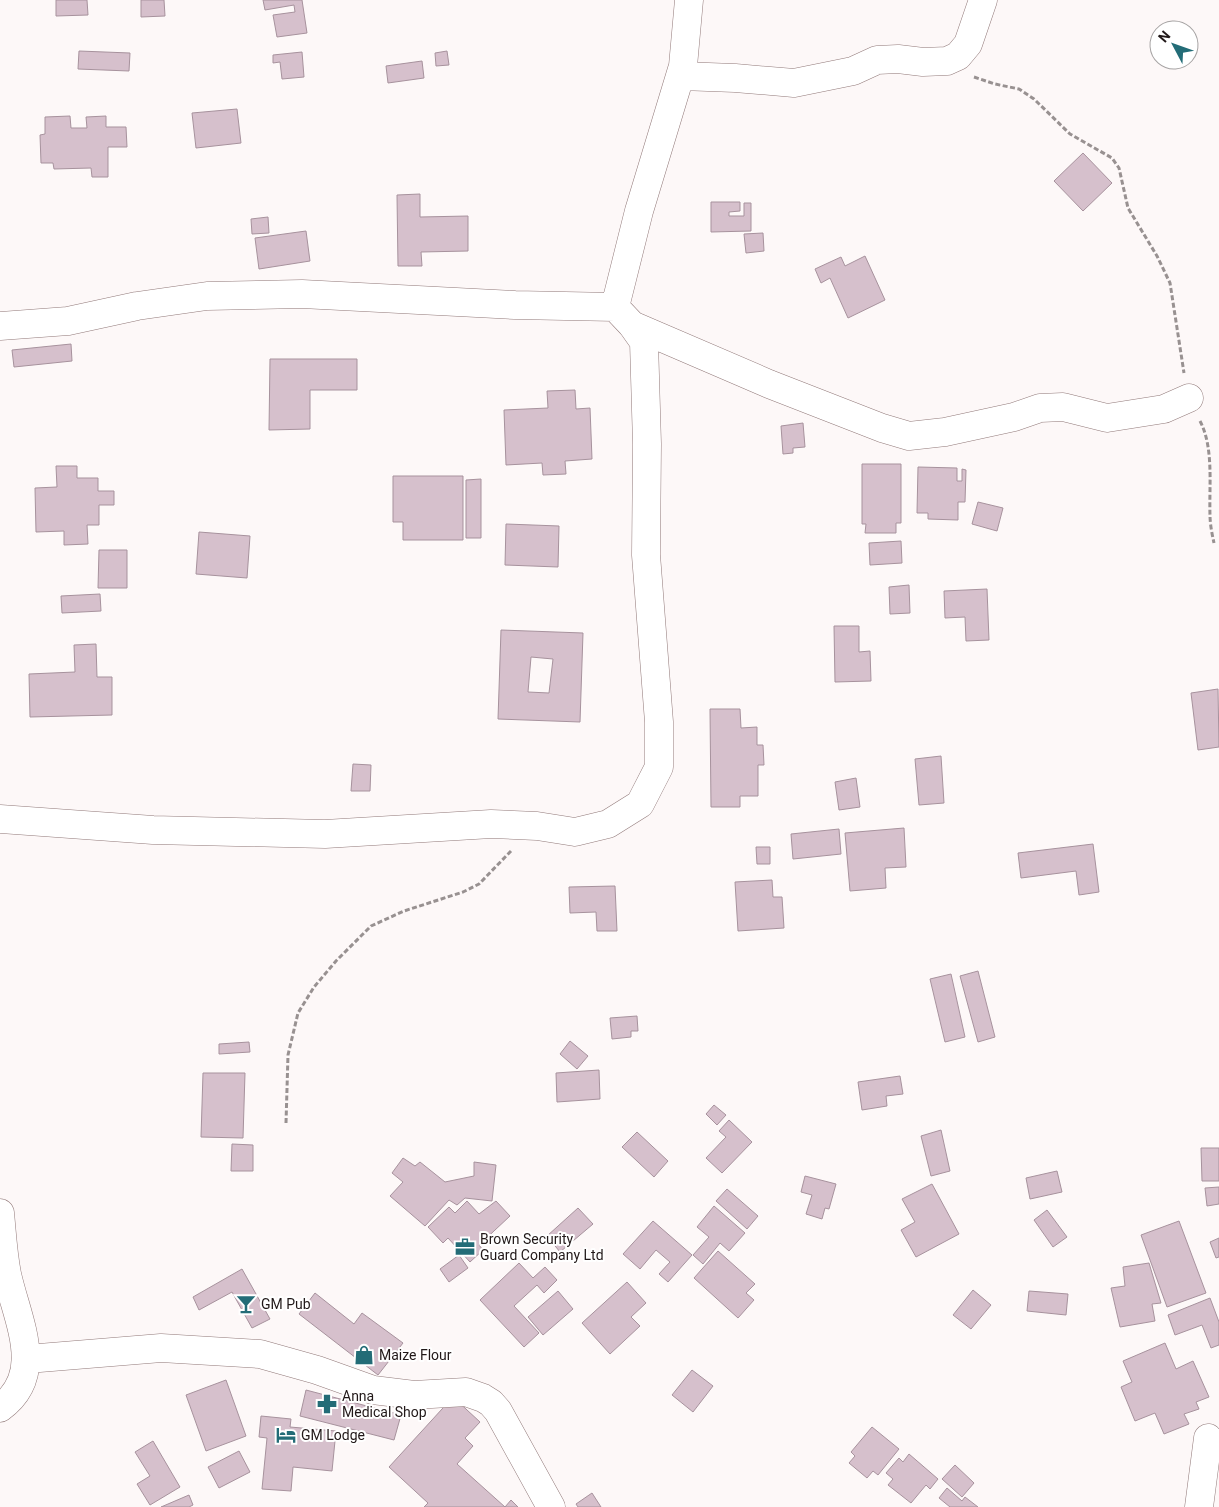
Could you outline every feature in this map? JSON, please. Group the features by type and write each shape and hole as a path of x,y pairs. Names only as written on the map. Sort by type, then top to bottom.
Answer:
{"street":[{"path":"0,819 153,830 315,834 492,824 536,826 575,832 608,824 640,804 659,767 659,722 646,555 648,444 644,342 623,316 639,211 683,66 689,0"},
{"path":"680,76 794,83 853,71 877,60 946,61 958,56 968,44 983,0"},
{"path":"0,326 68,321 137,306 207,296 302,294 515,305 623,316 769,384 882,428 909,436 945,432 1014,418 1040,408 1063,407 1107,418 1164,409 1189,398"},
{"path":"0,1213 7,1274 18,1313 27,1359 23,1381 10,1401 0,1408"},
{"path":"27,1359 161,1348 260,1354 317,1370 374,1390 414,1395 466,1392 491,1402 498,1411 551,1507"},
{"path":"1199,1507 1208,1438"}],"path":[{"path":"933,62 995,84 1019,90 1034,99 1070,134 1112,158 1119,168 1128,208 1157,256 1170,282 1189,398 1204,429 1209,454 1210,518 1214,543"},
{"path":"286,1123 288,1055 298,1013 314,987 336,961 371,926 404,911 463,892 479,884 536,826"}],"building":[{"path":"56,0 87,0 88,15 56,16"},
{"path":"141,0 164,0 165,16 141,17"},
{"path":"263,0 302,0 307,33 277,37 273,15 295,12 294,5 265,10"},
{"path":"79,51 130,53 129,71 78,69"},
{"path":"447,51 449,65 436,66 435,53"},
{"path":"302,52 304,77 282,79 280,62 273,63 273,55"},
{"path":"422,61 424,78 388,83 386,66"},
{"path":"237,109 241,143 196,148 192,113"},
{"path":"70,116 71,128 87,128 86,117 106,116 106,127 126,127 127,147 108,147 108,177 92,177 91,168 54,169 53,163 41,163 40,135 45,134 45,117"},
{"path":"1083,153 1112,183 1083,211 1054,181"},
{"path":"420,194 420,217 468,216 468,251 421,252 422,266 398,266 397,195"},
{"path":"711,202 740,202 740,211 729,212 729,216 744,216 744,203 751,203 751,231 711,232"},
{"path":"268,217 269,233 252,234 251,219"},
{"path":"306,231 310,261 259,269 255,238"},
{"path":"763,233 764,251 746,253 744,234"},
{"path":"865,256 885,300 848,318 830,278 821,283 815,269 841,257 845,266"},
{"path":"71,344 72,361 14,367 12,350"},
{"path":"270,359 357,359 357,390 310,390 310,429 269,430"},
{"path":"575,390 576,409 590,408 592,459 565,461 566,474 543,475 542,463 506,465 504,410 548,408 547,391"},
{"path":"803,423 805,447 793,448 793,453 783,454 781,426"},
{"path":"862,464 901,464 901,523 896,523 896,533 865,533 866,524 862,524"},
{"path":"56,466 77,466 77,478 98,478 98,491 114,491 114,505 99,505 99,525 87,525 88,544 64,545 64,531 36,532 35,488 57,487"},
{"path":"918,467 957,468 957,481 962,481 962,469 966,470 965,502 958,502 958,520 928,519 928,513 917,513"},
{"path":"393,476 463,476 463,540 403,540 403,522 393,522"},
{"path":"481,479 481,538 466,538 466,480"},
{"path":"978,502 1003,508 997,531 972,524"},
{"path":"506,524 559,526 558,567 505,565"},
{"path":"199,532 250,536 247,578 196,574"},
{"path":"901,541 902,563 870,565 869,543"},
{"path":"99,550 127,550 127,588 98,588"},
{"path":"909,585 910,613 890,614 889,587"},
{"path":"987,589 989,640 966,641 965,617 945,618 944,591"},
{"path":"100,594 101,611 62,613 61,596"},
{"path":"834,626 859,626 859,652 870,651 871,681 835,682"},
{"path":"501,630 583,633 580,722 498,719","holes":["531,657 553,659 549,693 528,692"]},
{"path":"96,644 97,677 112,677 112,715 30,717 29,674 75,672 74,645"},
{"path":"1218,689 1219,747 1198,750 1191,693"},
{"path":"710,709 740,709 741,728 757,727 757,745 763,745 764,765 758,765 758,796 740,796 740,807 711,807"},
{"path":"941,756 944,803 919,805 915,759"},
{"path":"353,764 371,765 370,791 351,791"},
{"path":"856,778 860,807 839,810 835,782"},
{"path":"904,828 906,867 885,868 886,888 850,891 845,833"},
{"path":"839,829 841,854 793,859 791,834"},
{"path":"1093,844 1099,892 1079,895 1076,871 1021,878 1018,853"},
{"path":"756,847 770,847 770,864 757,864"},
{"path":"772,880 773,897 782,897 784,928 738,931 735,882"},
{"path":"615,886 617,931 597,931 596,912 570,913 569,887"},
{"path":"978,971 995,1037 978,1042 960,976"},
{"path":"951,974 965,1037 945,1042 930,979"},
{"path":"637,1016 638,1031 631,1031 631,1037 612,1039 610,1018"},
{"path":"570,1041 588,1056 577,1069 560,1054"},
{"path":"249,1042 250,1052 219,1054 219,1044"},
{"path":"599,1070 600,1099 557,1102 556,1073"},
{"path":"203,1073 245,1073 243,1138 201,1137"},
{"path":"900,1076 903,1094 886,1096 887,1106 862,1110 858,1082"},
{"path":"714,1105 726,1115 717,1125 706,1114"},
{"path":"729,1120 752,1142 722,1173 706,1158 726,1137 719,1131"},
{"path":"941,1130 950,1171 931,1176 921,1136"},
{"path":"637,1132 668,1161 654,1177 622,1147"},
{"path":"232,1144 253,1145 253,1171 231,1171"},
{"path":"1201,1148 1219,1148 1219,1181 1202,1181"},
{"path":"403,1158 415,1166 420,1162 445,1182 474,1176 474,1162 496,1165 492,1201 465,1198 457,1205 449,1200 425,1226 390,1196 403,1182 392,1173"},
{"path":"1057,1171 1062,1192 1030,1199 1026,1178"},
{"path":"805,1176 836,1184 829,1209 825,1208 822,1219 806,1214 812,1195 801,1192"},
{"path":"932,1184 959,1234 916,1257 901,1230 915,1222 902,1199"},
{"path":"1219,1187 1219,1204 1207,1206 1205,1188"},
{"path":"727,1189 758,1216 747,1229 716,1201"},
{"path":"467,1201 479,1214 496,1201 510,1216 479,1245 483,1250 470,1262 448,1238 443,1243 428,1227 449,1207 455,1213"},
{"path":"714,1206 745,1233 729,1251 720,1243 703,1264 693,1255 709,1237 697,1227"},
{"path":"578,1208 593,1224 560,1252 547,1236"},
{"path":"1047,1210 1067,1237 1053,1247 1034,1220"},
{"path":"653,1221 692,1255 668,1282 659,1274 670,1262 656,1250 640,1269 623,1254"},
{"path":"1179,1221 1206,1293 1167,1307 1141,1235"},
{"path":"1219,1238 1219,1257 1216,1258 1210,1242"},
{"path":"718,1251 755,1284 746,1293 754,1300 738,1318 694,1278"},
{"path":"459,1255 468,1268 449,1282 440,1269"},
{"path":"519,1263 533,1278 545,1267 557,1280 544,1293 537,1285 514,1306 539,1333 524,1347 480,1300"},
{"path":"1149,1263 1161,1303 1152,1304 1155,1321 1120,1327 1111,1288 1125,1286 1123,1267"},
{"path":"242,1269 270,1319 252,1328 232,1292 199,1310 193,1297"},
{"path":"627,1282 646,1303 631,1317 640,1326 610,1354 582,1323"},
{"path":"973,1290 991,1305 971,1329 953,1315"},
{"path":"558,1291 573,1309 543,1335 528,1317"},
{"path":"1029,1291 1068,1294 1066,1315 1027,1311"},
{"path":"315,1293 354,1324 362,1313 403,1343 378,1375 299,1314"},
{"path":"1210,1298 1219,1322 1219,1345 1211,1348 1202,1325 1175,1335 1168,1315"},
{"path":"1165,1343 1176,1369 1193,1361 1209,1397 1196,1402 1199,1409 1184,1414 1189,1424 1164,1434 1155,1413 1135,1421 1121,1387 1132,1382 1123,1361"},
{"path":"692,1370 713,1386 693,1412 672,1395"},
{"path":"226,1380 246,1436 206,1451 186,1395"},
{"path":"306,1390 401,1415 394,1440 300,1416"},
{"path":"453,1397 480,1422 465,1438 473,1446 457,1464 505,1507 424,1507 428,1503 389,1467"},
{"path":"261,1416 291,1419 290,1427 336,1431 332,1471 293,1467 291,1491 262,1489 267,1438 259,1437"},
{"path":"872,1427 899,1449 878,1475 873,1471 867,1478 849,1463 855,1456 851,1452"},
{"path":"153,1441 180,1487 150,1505 137,1484 150,1476 135,1452"},
{"path":"239,1451 250,1472 219,1488 208,1467"},
{"path":"909,1454 938,1479 930,1489 926,1485 911,1503 888,1485 893,1479 886,1473 899,1458 903,1462"},
{"path":"955,1465 974,1483 962,1497 942,1479"},
{"path":"947,1488 962,1501 965,1497 978,1507 950,1507 939,1498"},
{"path":"592,1493 601,1507 578,1507 576,1504"},
{"path":"189,1495 193,1505 189,1507 161,1507"},
{"path":"511,1500 518,1507 505,1507"}],"place":[{"name":"Brown Security Guard Company Ltd","path":"465,1247"},
{"name":"GM Pub","path":"246,1304"},
{"name":"Maize Flour","path":"364,1355"},
{"name":"Anna Medical Shop","path":"327,1404"},
{"name":"GM Lodge","path":"286,1435"}]}
